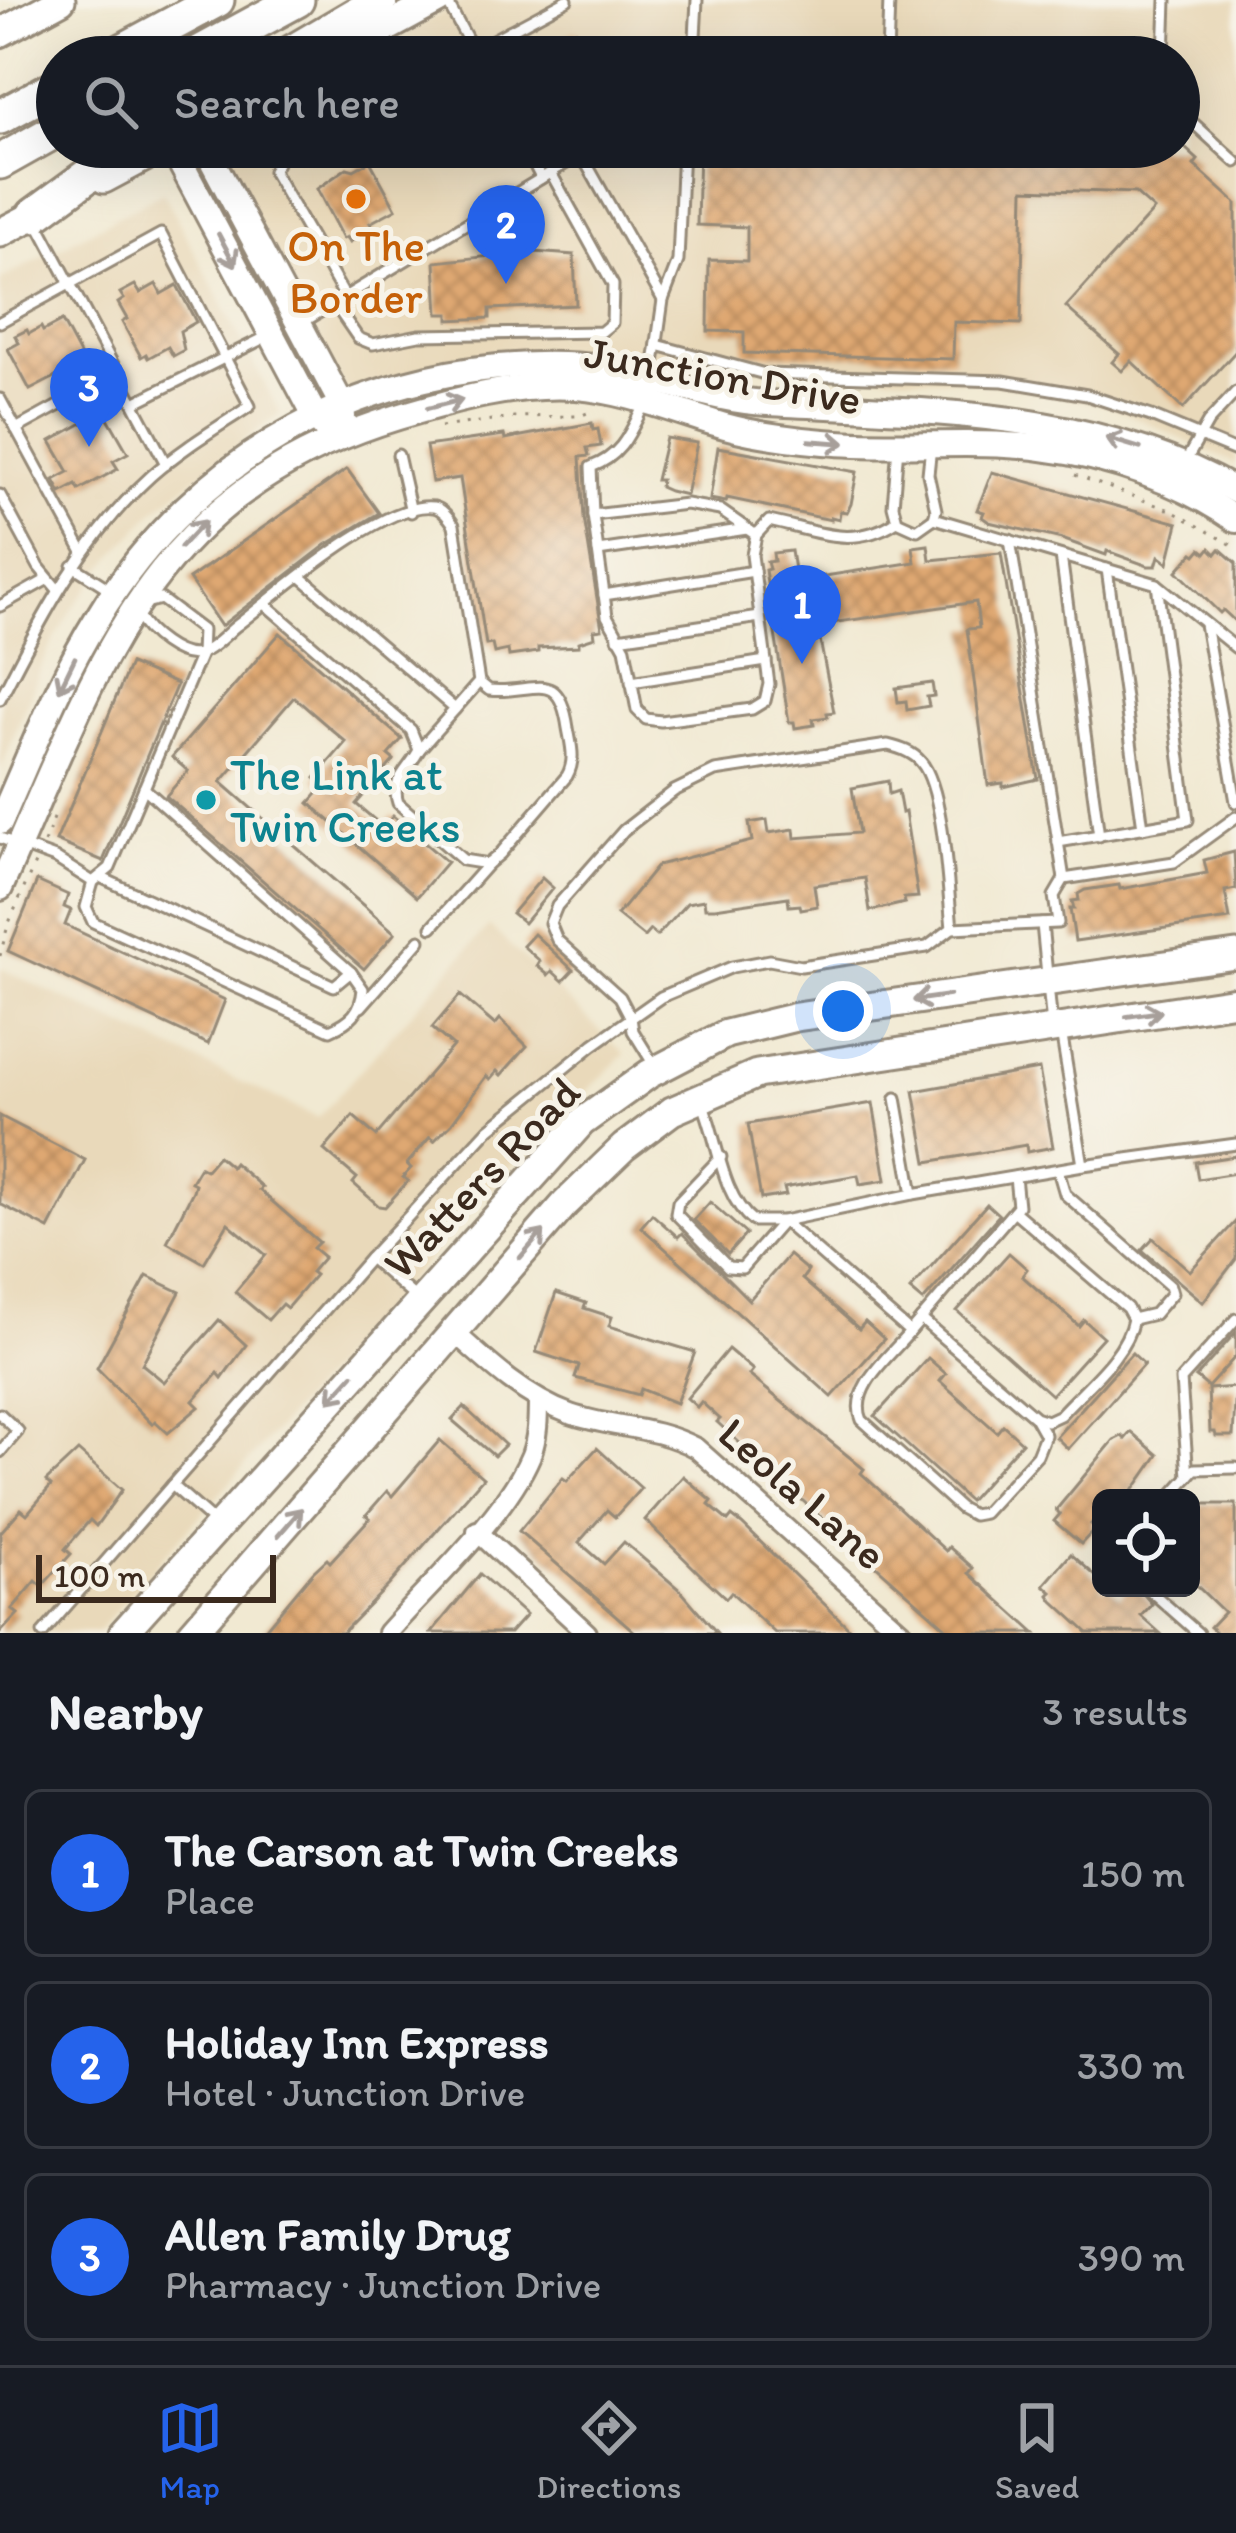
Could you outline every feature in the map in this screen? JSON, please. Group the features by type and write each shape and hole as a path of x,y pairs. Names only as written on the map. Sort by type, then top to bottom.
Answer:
{"highway":[{"path":"150,36 217,0"},
{"path":"231,36 297,0"},
{"path":"319,36 380,0"},
{"path":"0,117 36,97"},
{"path":"0,162 36,142"},
{"path":"34,215 99,168"}],"main road":[{"path":"0,33 61,0"},
{"path":"373,36 442,0"},
{"path":"0,233 127,168"},
{"name":"Watters Road","path":"122,1633 582,1123 657,1070 726,1034 796,1017 1236,956"},
{"name":"Watters Road","path":"192,1633 566,1204 624,1147 672,1111 758,1074 1236,1001"},
{"path":"419,1301 455,1333"}],"street":[{"path":"180,168 315,416 339,436"},
{"path":"216,168 342,405 339,436"},
{"name":"Junction Drive","path":"0,822 66,674 123,599 160,532 205,490 268,443 315,416 393,384 524,365 614,368 727,427 772,436 826,443 1041,448 1236,491"},
{"name":"Junction Drive","path":"0,888 102,660 123,599 159,571 225,504 281,465 339,436 441,404 508,390 577,387 1026,420 1121,440 1179,475 1236,520"},
{"path":"898,444 911,431 1026,420"},
{"name":"Leola Lane","path":"455,1333 538,1399 570,1414 666,1432 696,1448 903,1633"},
{"path":"387,1633 499,1507 531,1454 538,1428 538,1399"},
{"path":"477,1531 587,1633"}],"lane":[{"path":"442,0 464,36"},
{"path":"502,36 567,0"},
{"path":"695,36 697,0"},
{"path":"887,36 889,0"},
{"path":"1165,36 1166,0"},
{"path":"509,31 512,36"},
{"path":"1200,129 1236,162"},
{"path":"274,168 358,338 374,344 419,335 601,332 612,323 613,285 540,168"},
{"path":"300,324 556,168"},
{"path":"584,168 663,300"},
{"path":"682,168 678,261 663,300 649,389 624,446 591,467 607,616 625,649 637,710 646,719 661,722 752,710 765,701 769,684 751,532"},
{"path":"34,215 166,464"},
{"path":"0,322 161,234 250,406 166,464 124,503 73,566 0,699"},
{"path":"134,403 271,335"},
{"path":"657,345 764,374 1003,381 1087,395 1236,451"},
{"path":"16,429 118,373"},
{"path":"1179,475 1199,436 1236,392"},
{"path":"0,399 83,552"},
{"path":"598,551 751,532 769,521 856,539 876,535 895,517 898,444"},
{"path":"895,517 916,530 934,518 928,474 932,446"},
{"path":"398,455 412,512"},
{"path":"0,495 58,590"},
{"path":"593,515 686,505 720,510 751,532"},
{"path":"73,566 123,599 144,628 184,654 201,654 376,520 433,507 446,513 454,525 479,682 502,692 535,686 558,693 565,702 573,759 567,776 432,927"},
{"path":"934,518 1157,584 1236,648"},
{"path":"43,1633 370,1258 489,1129 631,1018 662,997 732,967 769,960 801,966 927,947 952,928 1058,923 1054,896 1064,878 1010,540"},
{"path":"1061,555 1099,836"},
{"path":"1107,569 1144,828"},
{"path":"604,595 754,572"},
{"path":"301,577 455,709"},
{"path":"0,605 48,580"},
{"path":"1157,584 1192,849"},
{"path":"123,599 164,602 202,630 201,654 110,868 96,880 86,908 93,922 330,1030 347,1023 421,940"},
{"path":"265,604 411,730 419,750"},
{"path":"618,638 760,617"},
{"path":"1205,623 1236,802"},
{"path":"631,682 766,661"},
{"path":"479,682 419,750 394,791 398,803 464,860 488,864"},
{"path":"657,1070 632,1031 620,997 557,940 550,923 557,906 624,830 674,791 716,771 888,745 903,748 921,760 935,785 952,928"},
{"path":"144,788 351,972 363,989 361,1007"},
{"path":"1064,878 1174,862 1236,817"},
{"path":"1058,842 1188,820"},
{"path":"20,845 334,986 351,972"},
{"path":"1042,924 1047,982 1082,1166"},
{"path":"700,1099 733,1200 753,1220 783,1221 1015,1177 1236,1144"},
{"path":"896,1099 913,1195"},
{"path":"721,1157 678,1202 676,1214 691,1232 728,1267 742,1268 783,1221"},
{"path":"1058,1170 1065,1195 1170,1286 1172,1293 1154,1314 1133,1318"},
{"path":"921,1319 1035,1417 1045,1435 1037,1455 984,1513 973,1515 960,1508 862,1420 857,1409 860,1392 921,1319 1018,1206 1015,1177"},
{"path":"1014,1211 1133,1318"},
{"path":"783,1221 910,1332"},
{"path":"370,1258 419,1301"},
{"path":"1035,1417 1048,1421 1060,1415 1120,1348 1133,1318"},
{"path":"1188,1477 1181,1380 1236,1319"},
{"path":"0,1414 18,1431 0,1452"},
{"path":"1177,1489 1195,1469 1236,1468"},
{"path":"172,1486 219,1526"},
{"path":"1157,1597 1198,1633"}],"path":[{"path":"438,428 514,417 580,416 595,410"},
{"path":"1071,474 1170,510 1236,547"},
{"path":"0,956 20,845 60,804"}],"shaded area":[{"path":"466,0 1236,0 1236,464 1111,406 980,381 737,367 346,391 229,168 1200,168 1200,36 399,36"},
{"path":"163,192 280,413 156,509 113,556 73,608 47,653 0,771 0,280"},
{"path":"489,926 625,1054 504,1173 96,1633 0,1633 0,968 318,1118"}],"building":[{"name":"On The Border","path":"347,168 374,168 396,209 370,223 374,229 350,242 343,239 317,189"},
{"path":"698,168 1197,168 1236,203 1236,351 1183,409 1131,361 1122,371 1112,362 1119,354 1066,307 1154,210 1135,193 1024,189 1021,324 954,322 953,359 744,353 744,332 708,331 709,260 747,261 747,227 697,225"},
{"path":"529,212 534,252 574,255 576,305 490,309 490,318 449,320 449,314 438,314 435,262 502,255 502,213"},
{"path":"156,284 161,294 177,285 196,322 180,331 184,350 173,356 168,347 141,357 122,322 127,319 118,303 124,299 120,293 135,285 140,293"},
{"path":"62,321 84,362 30,390 8,349 19,343 15,336 41,327 43,331"},
{"path":"104,411 128,453 113,461 118,469 79,490 76,485 61,493 54,480 69,472 51,441"},
{"path":"592,423 601,446 587,448 589,456 580,457 584,518 602,629 594,630 595,637 579,646 538,648 538,652 509,656 508,650 494,653 492,644 486,645 460,478 432,482 426,446 504,435 505,439"},
{"path":"666,438 697,443 686,495 660,487 661,480 656,480"},
{"path":"718,447 857,472 851,504 847,512 840,511 839,519 831,520 727,498 726,502 710,499"},
{"name":"The Link at Twin Creeks","path":"347,469 379,513 326,545 221,626 189,579"},
{"path":"992,472 1178,523 1168,563 1159,556 1156,566 1148,566 989,522 977,510"},
{"path":"928,545 930,560 1001,553 1038,779 1003,787 1003,783 988,785 967,629 979,628 976,602 817,625 834,712 813,719 814,725 795,728 789,722 765,570 769,569 767,562 774,561 773,553 791,551 795,576 811,574 812,578 915,562 913,547"},
{"path":"1210,548 1216,554 1220,549 1236,563 1236,622 1223,610 1220,613 1177,571 1193,553 1201,549 1206,553"},
{"name":"The Link at Twin Creeks","path":"280,633 402,739 388,755 394,760 356,804 383,827 393,816 447,862 417,897 309,803 324,786 315,778 346,742 294,697 221,782 395,933 364,969 166,796 188,771 172,757"},
{"name":"The Link at Twin Creeks","path":"130,664 177,684 103,861 56,841"},
{"path":"932,683 934,696 927,697 929,706 907,710 906,701 898,702 896,688"},
{"path":"888,781 889,794 898,791 905,812 918,897 870,911 865,878 814,885 817,906 801,909 800,905 789,906 788,897 715,908 705,908 704,900 687,903 657,936 650,930 644,937 617,915 658,865 752,841 749,823 767,820 769,833 794,829 795,838 859,833 852,788"},
{"path":"1234,852 1236,889 1225,891 1230,919 1075,941 1070,909 1085,890 1119,885 1120,889 1207,873 1204,860"},
{"path":"542,878 553,888 524,923 512,913"},
{"path":"37,881 68,895 64,907 71,910 65,925 225,1000 208,1044 8,951"},
{"path":"534,934 573,970 563,981 537,966 540,961 523,946"},
{"path":"460,995 495,1025 500,1019 527,1046 501,1075 497,1071 490,1079 486,1076 452,1123 434,1141 430,1137 407,1164 411,1168 403,1177 408,1181 385,1207 379,1206 353,1183 357,1178 324,1150 353,1116 376,1136 453,1046 432,1028"},
{"path":"1039,1069 1053,1147 1027,1152 1026,1145 927,1162 914,1091"},
{"path":"873,1103 886,1180 860,1184 858,1175 784,1188 786,1195 761,1199 748,1124"},
{"path":"0,1116 85,1160 49,1229 0,1204"},
{"path":"218,1156 262,1187 259,1190 319,1242 313,1248 324,1257 287,1308 282,1304 268,1320 235,1292 266,1255 228,1223 204,1263 167,1242 193,1191 191,1182 200,1167 206,1170"},
{"path":"1236,1156 1236,1173 1198,1179 1195,1162"},
{"path":"710,1202 746,1234 728,1254 694,1220"},
{"path":"987,1204 999,1215 923,1301 910,1290"},
{"path":"652,1214 678,1237 682,1233 749,1300 789,1255 808,1271 802,1279 859,1329 865,1322 884,1339 832,1397 641,1227"},
{"path":"1236,1221 1236,1259 1203,1302 1142,1250 1153,1238 1190,1271"},
{"path":"1009,1253 1027,1269 1022,1276 1079,1326 1084,1320 1103,1337 1051,1395 957,1311"},
{"path":"147,1276 180,1292 142,1364 164,1382 219,1320 246,1345 222,1378 218,1373 193,1401 199,1407 168,1433 155,1421 152,1424 97,1368"},
{"path":"556,1293 612,1317 609,1326 695,1352 676,1403 641,1389 639,1395 575,1378 579,1366 536,1352"},
{"path":"1236,1332 1236,1356 1208,1387 1196,1377"},
{"path":"728,1349 753,1370 749,1375 864,1469 861,1473 946,1551 949,1547 973,1568 969,1573 1035,1633 952,1633 794,1493 701,1402 697,1407 687,1398"},
{"path":"1132,1353 1144,1364 1068,1449 1056,1437"},
{"path":"928,1358 946,1374 940,1381 997,1432 1003,1425 1022,1442 969,1501 875,1416"},
{"path":"1236,1387 1233,1436 1216,1436 1210,1432 1208,1389"},
{"path":"464,1407 505,1445 494,1456 452,1420"},
{"path":"1131,1432 1158,1455 1134,1489 1092,1489 1092,1532 1081,1544 1054,1521 1060,1514 1056,1510 1114,1440 1125,1439"},
{"path":"440,1440 483,1478 389,1585 342,1633 262,1633 313,1572 327,1559 330,1562 370,1518 366,1515 387,1491 392,1496"},
{"path":"597,1448 641,1488 615,1517 607,1510 579,1542 604,1564 624,1542 681,1591 717,1633 636,1633 519,1531 563,1478 567,1481"},
{"path":"78,1451 122,1490 96,1526 90,1520 65,1549 71,1554 42,1586 36,1581 12,1609 18,1614 0,1633 0,1533 21,1509 27,1514 51,1486 46,1481"},
{"path":"683,1476 728,1521 732,1516 742,1524 854,1633 775,1633 731,1592 726,1598 702,1576 645,1520"},
{"path":"1200,1504 1236,1504 1236,1633 1217,1633 1210,1627 1224,1612 1200,1589"},
{"path":"1071,1554 1092,1573 1092,1597 1146,1597 1152,1604 1141,1616 1160,1633 1088,1633 1053,1601 1044,1585"},
{"path":"480,1574 526,1615 510,1633 431,1633"}],"place":[{"name":"On The Border","path":"356,199"},
{"name":"Holiday Inn Express","path":"506,284"},
{"name":"Allen Family Drug","path":"89,447"},
{"name":"The Carson at Twin Creeks","path":"802,664"},
{"name":"The Link at Twin Creeks","path":"206,800"}]}
